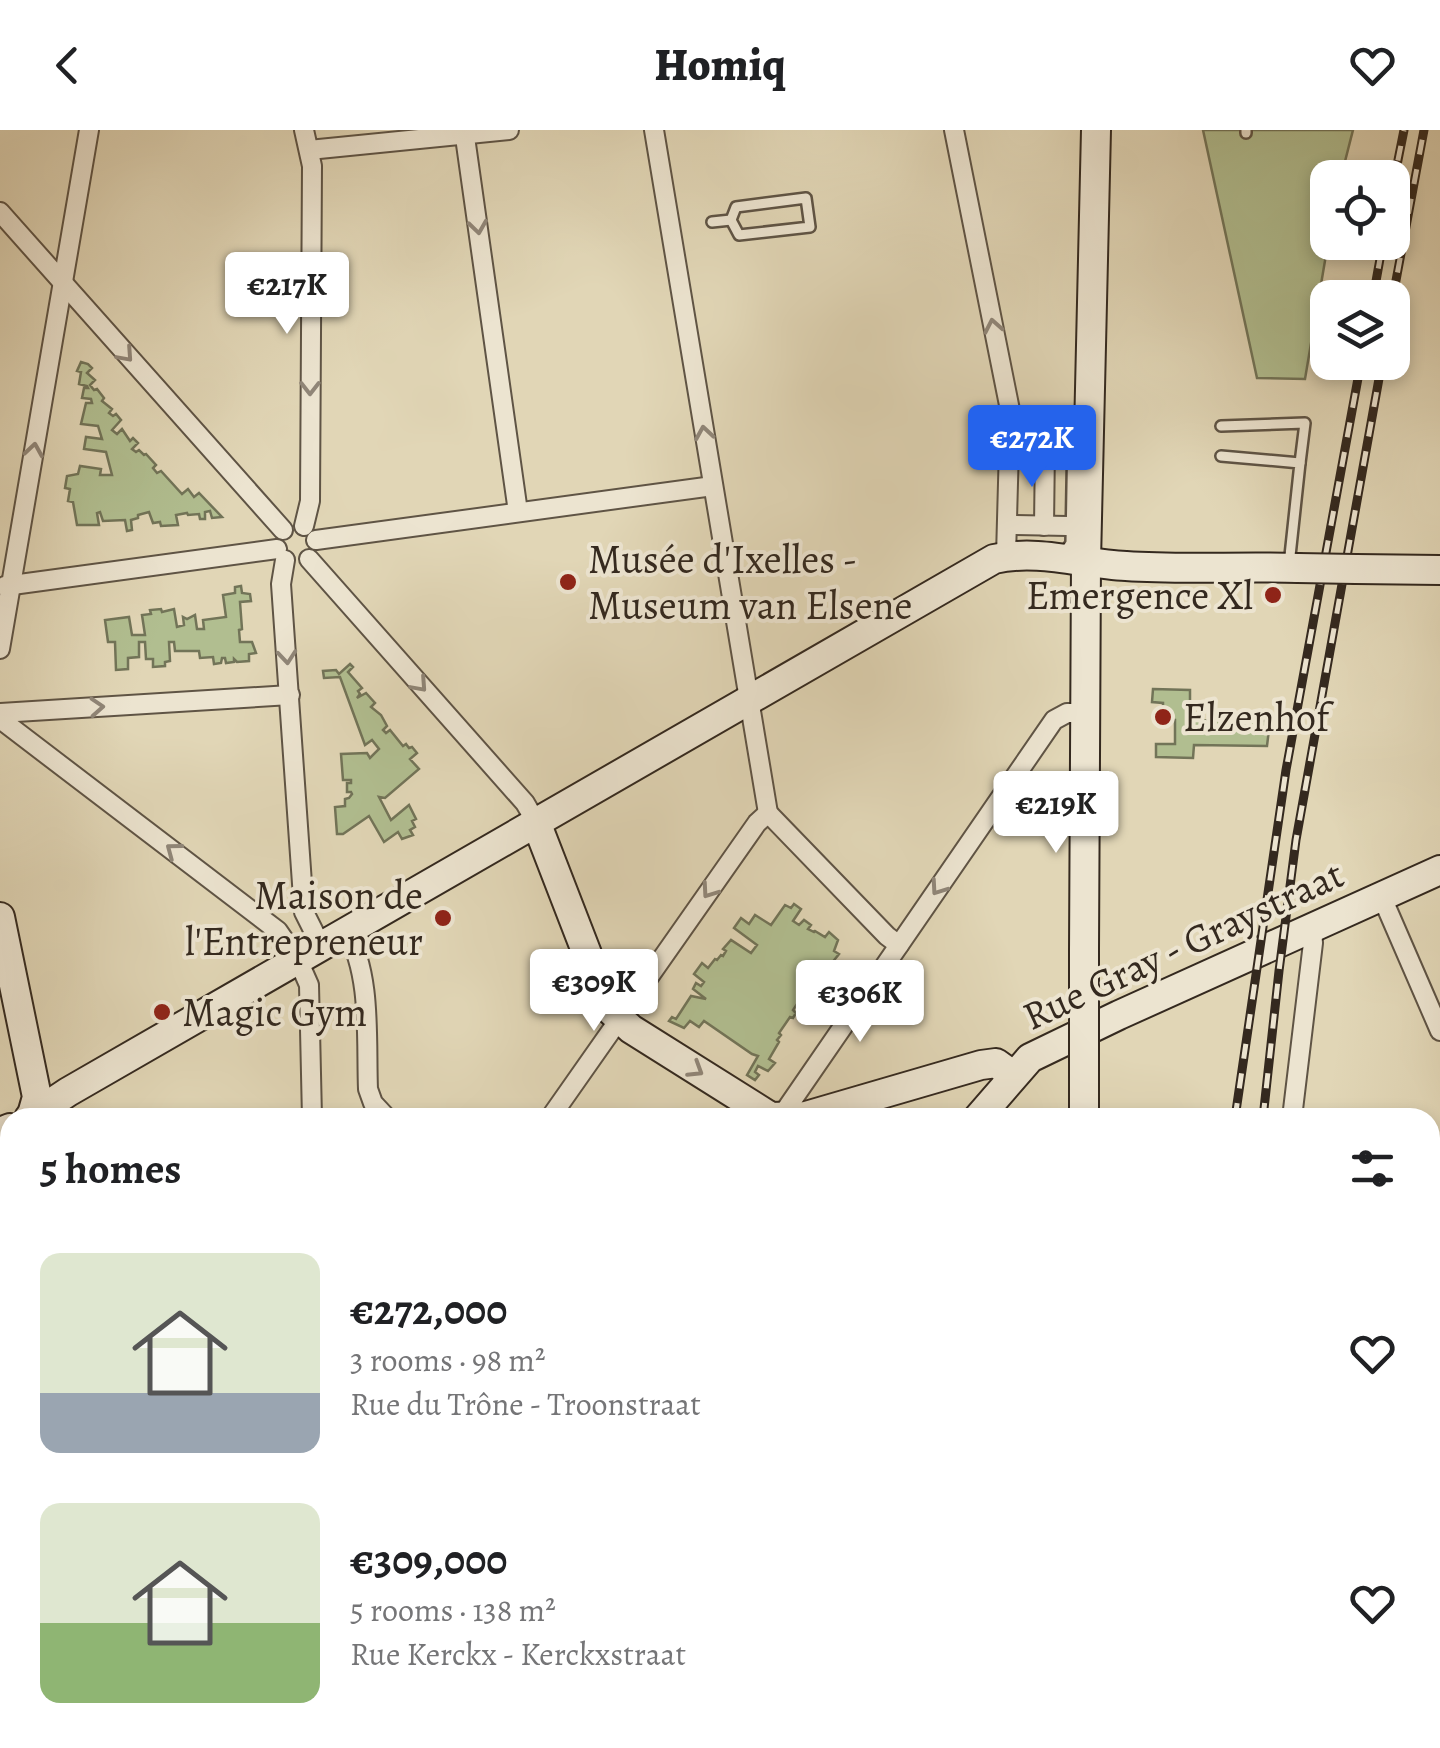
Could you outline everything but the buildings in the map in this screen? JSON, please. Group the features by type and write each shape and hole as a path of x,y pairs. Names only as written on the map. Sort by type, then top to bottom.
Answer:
{"main road":[{"path":"1084,1108 1086,713 1064,534 1090,412 1096,130"},
{"path":"43,1108 994,559 1064,534 1127,566 1440,570"},
{"path":"536,822 608,1008 631,1029 755,1108"},
{"name":"Rue Gray - Graystraat","path":"986,1108 1030,1058 1052,1046 1440,870"},
{"path":"0,917 37,1098 32,1108"},
{"path":"833,1108 981,1065 996,1063 1013,1075"}],"street":[{"path":"0,649 6,586 88,130"},
{"path":"6,586 281,554 297,564 310,559 315,550 310,533 312,166 304,130"},
{"path":"309,150 509,130"},
{"path":"654,130 677,227 713,486 768,813 899,945"},
{"path":"954,130 966,221 1015,423 1006,556"},
{"path":"464,132 518,512"},
{"path":"0,212 283,530"},
{"path":"1015,423 1071,422 1090,412"},
{"path":"1015,423 1064,458"},
{"path":"1013,525 1064,534 1046,446"},
{"path":"312,1108 309,953 278,538 283,530 293,524 310,533 518,512 713,486"},
{"path":"310,559 525,803 536,822"},
{"path":"0,716 290,695"},
{"path":"787,1108 1054,720 1066,713 1086,713"},
{"path":"0,716 309,953"},
{"path":"557,1108 757,823 768,813"},
{"path":"1382,896 1440,1031"},
{"path":"1293,1108 1312,928"},
{"path":"346,931 365,991 368,1089 378,1108"}],"lane":[{"path":"806,198 810,227 738,234 731,220 736,207 806,198"},
{"path":"712,222 731,220"},
{"path":"1221,426 1305,423 1290,568"},
{"path":"1221,456 1300,463"}],"green space":[{"path":"1203,130 1353,130 1345,160 1310,160 1310,260 1325,260 1322,280 1310,280 1310,349 1305,379 1257,378"},
{"path":"81,362 92,368 87,373 95,380 90,385 112,409 109,413 121,420 112,430 117,434 122,429 130,441 133,438 138,443 132,449 146,454 156,465 153,468 157,473 161,471 182,494 188,489 194,497 199,493 222,517 212,518 210,511 205,512 205,519 187,513 176,515 178,525 161,526 160,522 153,523 149,512 131,520 132,530 127,531 125,520 103,521 100,512 99,525 77,525 73,502 68,501 70,489 65,488 67,476 78,474 80,466 101,469 100,475 112,475 106,452 84,449 86,437 102,439 98,426 81,424 86,403 92,403 91,399 82,398 84,388 88,388 79,384 81,372 77,371"},
{"path":"241,586 242,593 250,594 251,601 240,602 239,630 240,642 252,642 256,653 249,654 249,661 234,659 226,663 222,658 221,663 214,664 213,657 200,658 199,651 175,651 174,642 169,642 170,661 165,666 153,667 153,659 146,659 145,642 139,642 139,657 128,658 128,669 116,670 115,642 108,642 105,620 129,617 132,635 145,635 142,615 151,614 150,610 174,609 177,627 184,625 183,617 195,615 197,629 204,629 203,620 226,617 223,595 235,593 235,587"},
{"path":"350,664 353,667 348,672 362,688 357,698 366,693 375,703 371,707 387,726 383,730 390,730 403,746 412,747 417,753 410,759 419,769 385,798 379,797 391,820 409,805 416,819 412,821 415,827 410,830 413,835 402,839 398,832 384,842 369,816 337,834 335,807 345,806 345,799 352,794 347,792 351,780 343,780 341,754 367,753 370,758 379,749 372,740 365,745 340,677 324,678 323,671 336,670 339,674"},
{"path":"1153,689 1190,690 1190,720 1270,721 1267,746 1194,745 1193,758 1156,757 1156,744 1175,744 1175,720 1163,719 1163,703 1152,702"},
{"path":"794,904 801,909 793,921 799,925 804,920 811,925 808,929 825,937 829,932 838,940 834,951 839,954 808,985 801,1000 808,1006 805,1010 797,1004 793,1010 796,1013 779,1033 779,1042 769,1059 775,1063 768,1071 758,1066 755,1080 747,1075 758,1056 704,1021 699,1027 690,1021 684,1028 669,1021 672,1017 676,1019 691,996 706,999 693,989 696,983 701,986 704,982 694,974 702,963 708,968 723,956 723,949 731,940 751,953 757,945 734,928 741,918 749,924 755,915 771,925 785,905 791,908"}],"railway":[{"path":"1398,160 1404,130"},
{"path":"1396,280 1424,130"},
{"path":"1376,280 1380,260"},
{"path":"1236,1108 1286,770 1358,380"},
{"path":"1264,1108 1296,840 1379,380"}],"place":[{"name":"Musée d'Ixelles - Museum van Elsene","path":"568,582"},
{"name":"Emergence Xl","path":"1273,595"},
{"name":"Elzenhof","path":"1163,717"},
{"name":"Maison de l'Entrepreneur","path":"443,918"},
{"name":"Magic Gym","path":"162,1012"}]}
